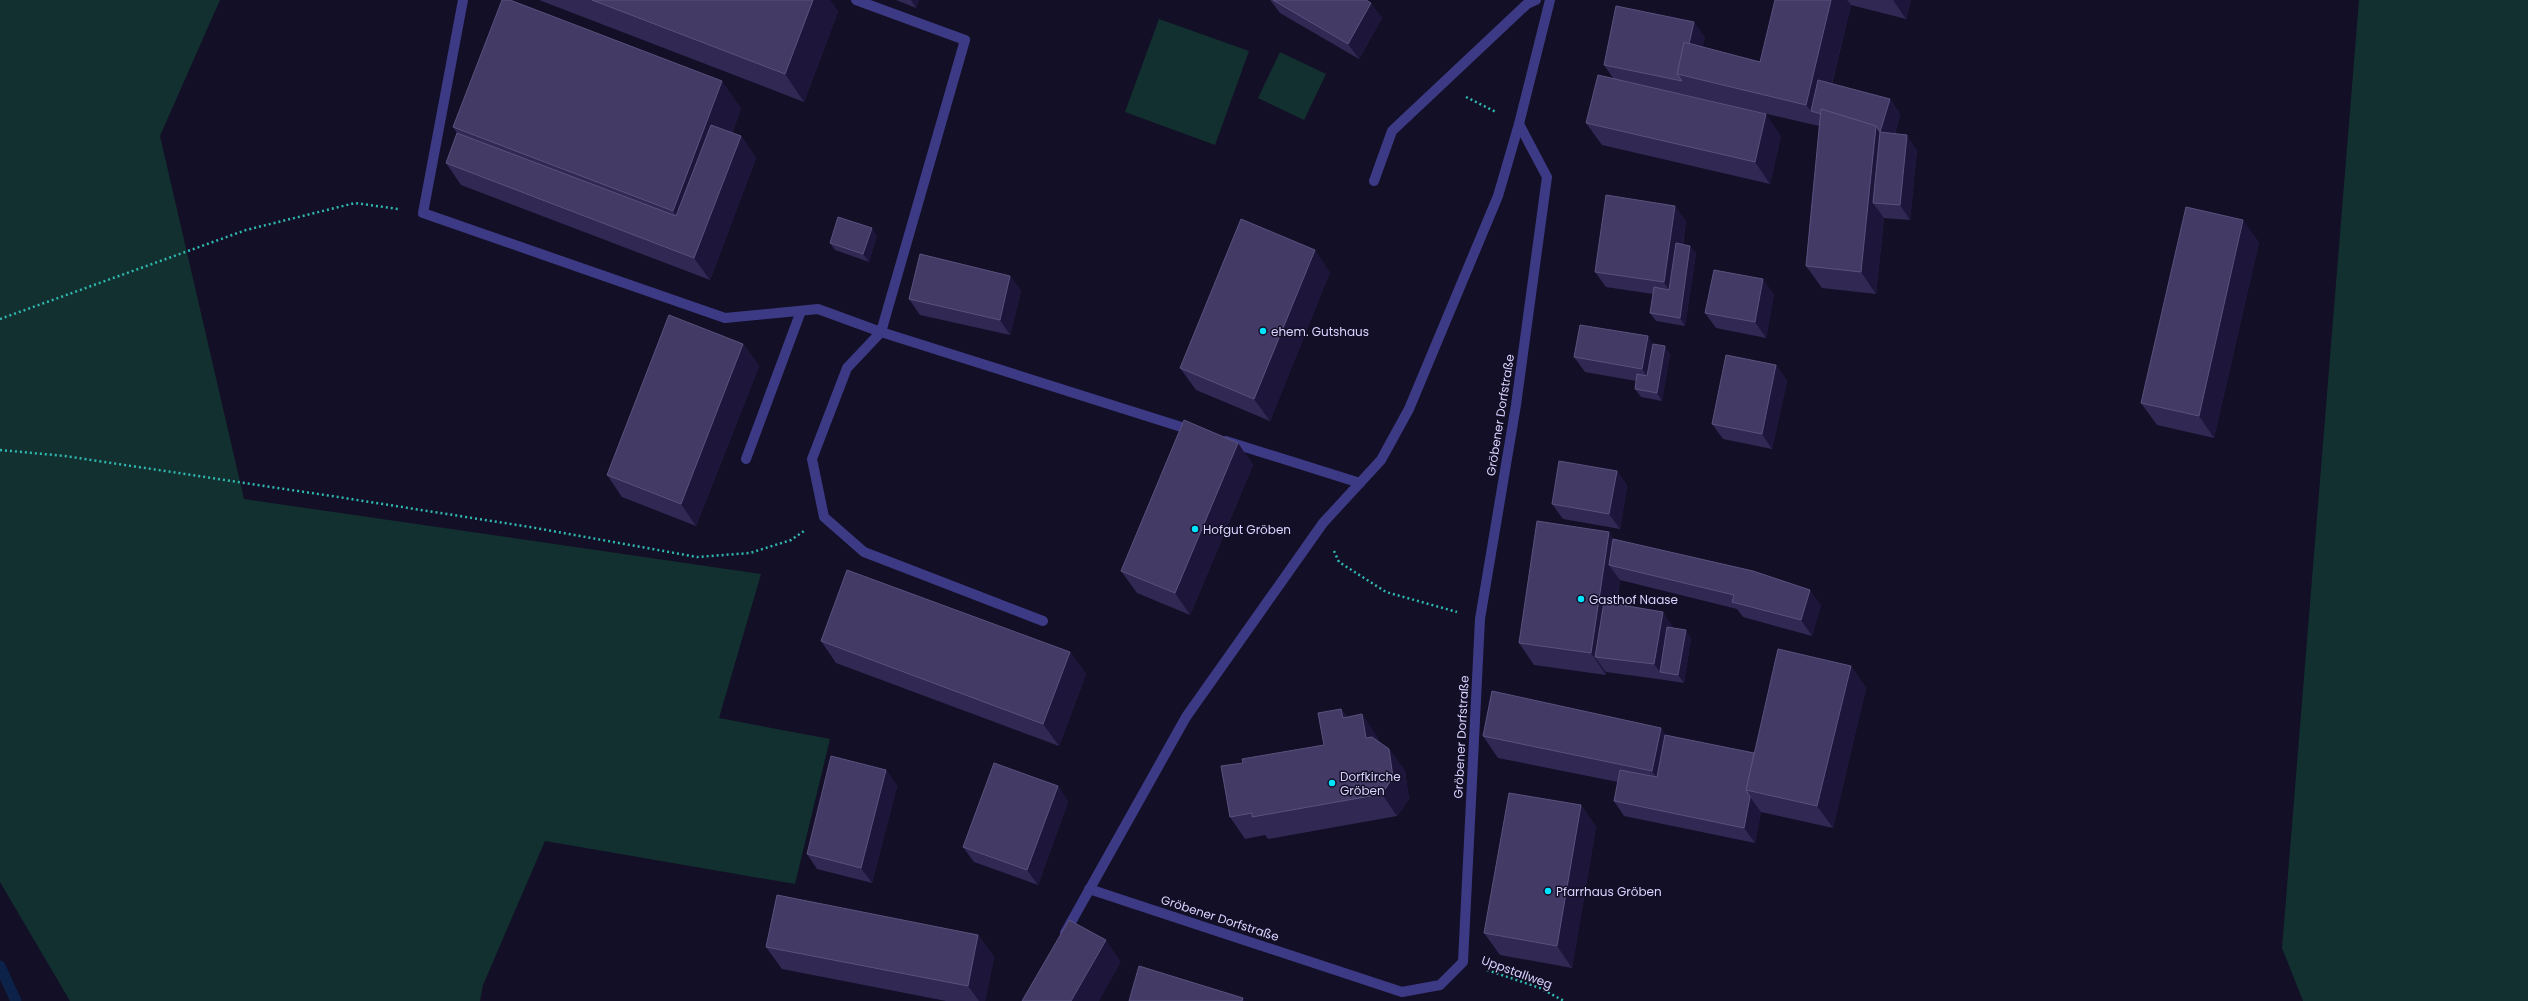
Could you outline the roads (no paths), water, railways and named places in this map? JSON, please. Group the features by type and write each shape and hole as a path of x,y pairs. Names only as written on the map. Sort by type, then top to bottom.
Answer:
{"street":[{"path":"463,0 423,213 725,318 818,309 881,332 1360,483"},
{"path":"856,0 965,40 881,332 847,368 812,459 824,517 864,552 1043,621"},
{"path":"1374,181 1392,131 1527,4 1536,0"},
{"path":"1058,945 1186,717 1323,523 1381,460 1409,410 1498,196 1519,124 1550,0"},
{"name":"Gröbener Dorfstraße","path":"1089,889 1402,992 1440,985 1463,962 1480,619 1516,405 1547,177 1519,124"},
{"path":"746,459 801,311"}],"waterway":[{"path":"0,966 16,1001"}],"place":[{"name":"ehem. Gutshaus","path":"1263,331"},
{"name":"Hofgut Gröben","path":"1195,529"},
{"name":"Gasthof Naase","path":"1581,599"},
{"name":"Dorfkirche Gröben","path":"1332,783"},
{"name":"Pfarrhaus Gröben","path":"1548,891"}]}
